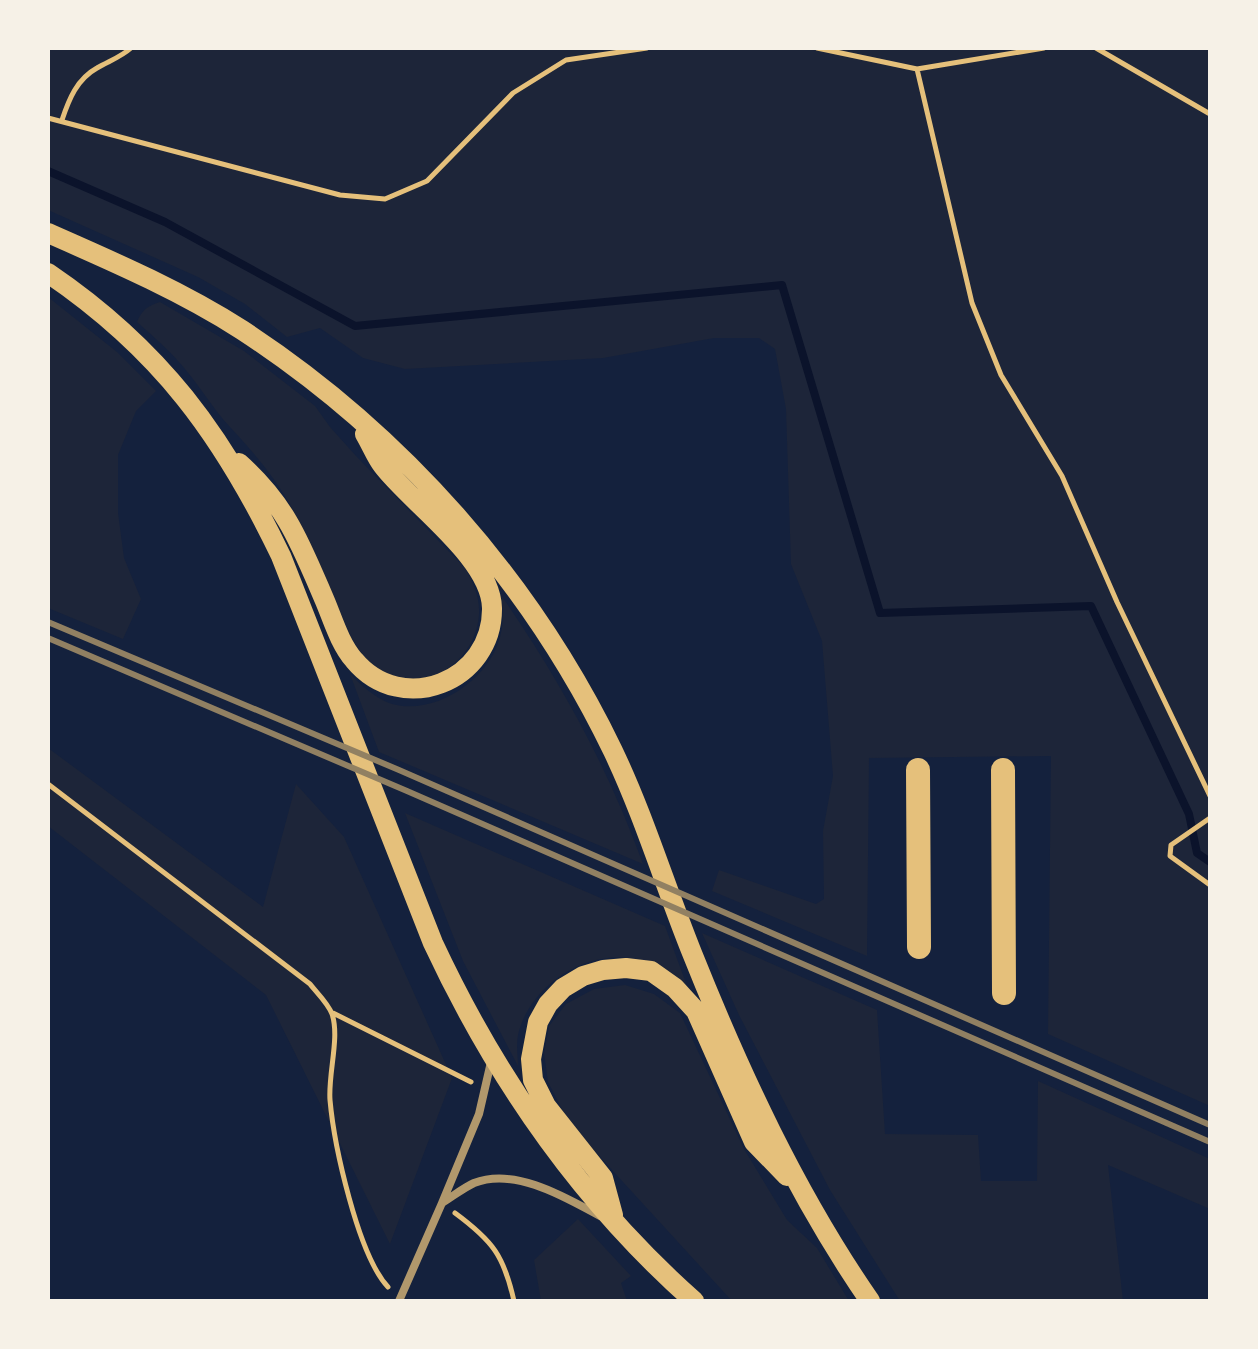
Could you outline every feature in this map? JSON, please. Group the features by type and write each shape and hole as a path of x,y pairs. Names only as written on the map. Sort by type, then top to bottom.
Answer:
{"highway":[{"path":"918,770 919,947"},
{"path":"1003,770 1004,993"}],"main road":[{"path":"48,233 187,297 242,330 355,416 421,480 493,559 533,613 613,751 721,1026 758,1106 804,1193 870,1301"},
{"path":"48,273 128,334 182,392 225,450 281,556 433,943 459,999 531,1118 615,1224 694,1301"},
{"path":"225,450 265,486 283,510 343,643 354,660 370,676 390,686 417,690 441,685 458,674 485,642 492,607 489,587 478,568 431,514 383,466 355,416"},
{"path":"615,1224 603,1178 546,1106 533,1080 531,1059 538,1022 548,1004 563,988 583,976 603,970 626,968 651,971 675,988 696,1011 754,1142 804,1193"}],"street":[{"path":"400,1300 479,1114 492,1057"},
{"path":"442,1203 475,1183 509,1180 562,1195 615,1224"}],"path":[{"path":"62,120 71,93 93,70 124,55 131,48"},
{"path":"48,118 340,195 385,199 427,181 513,93 566,60 647,48"},
{"path":"817,48 917,69 1044,48"},
{"path":"1096,48 1210,114"},
{"path":"917,69 972,303 1001,375 1062,476 1117,602 1210,796"},
{"path":"48,784 310,984 332,1013 485,1089"},
{"path":"1210,818 1171,845 1170,856 1210,885"},
{"path":"332,1013 330,1098 339,1157 356,1222 380,1278 400,1300"},
{"path":"442,1203 482,1233 506,1266 514,1301"}],"shaded area":[{"path":"48,48 1210,48 1210,1106 1048,1034 1051,756 869,758 867,956 712,891 719,870 816,904 824,899 823,831 833,776 822,641 791,564 786,409 775,349 759,338 714,338 603,358 405,369 363,358 320,328 287,337 245,304 198,277 48,210"},
{"path":"48,297 117,352 156,391 136,411 118,455 118,513 124,558 141,599 123,639 48,608"},
{"path":"160,302 244,351 315,406 356,456 465,568 475,590 479,614 475,633 454,664 439,674 421,679 403,679 386,674 364,657 279,487 180,363 137,322 146,309"},
{"path":"501,595 581,725 614,793 643,864 379,752 350,674 378,697 406,706 423,705 457,692 472,681 494,653 502,626"},
{"path":"48,748 263,907 296,784 344,837 452,1078 390,1244 266,995 48,826"},
{"path":"405,813 665,926 687,986 644,961 624,957 604,958 566,972 535,999 525,1016 518,1035 518,1066 463,961"},
{"path":"702,933 877,1010 885,1134 978,1135 981,1181 1037,1181 1038,1081 1210,1159 1210,1209 1108,1165 1123,1301 900,1301 830,1190 739,1015"},
{"path":"625,985 654,994 680,1013 744,1149 787,1220 817,1248 849,1301 732,1301 569,1123 548,1082 544,1053 549,1026 566,1004 594,989"},
{"path":"578,1219 631,1276 621,1283 627,1301 541,1301 534,1260"}],"waterway":[{"path":"48,171 165,222 355,326 782,285 880,613 1091,606 1189,814 1197,853 1210,862"}],"railway":[{"path":"48,622 399,770 1210,1125"},
{"path":"48,638 407,791 1210,1142"}]}
